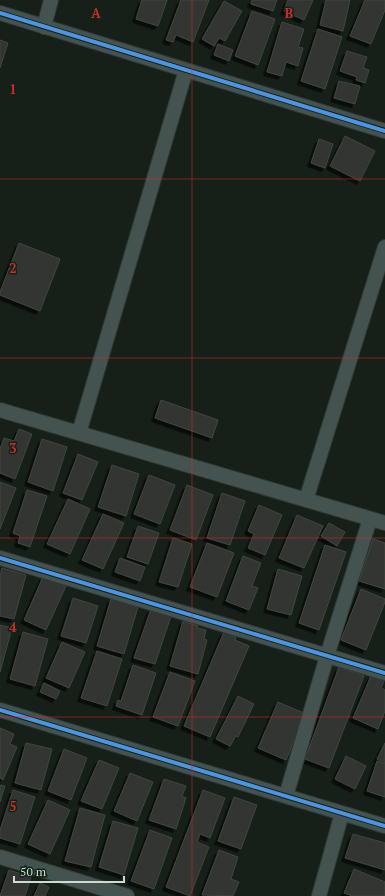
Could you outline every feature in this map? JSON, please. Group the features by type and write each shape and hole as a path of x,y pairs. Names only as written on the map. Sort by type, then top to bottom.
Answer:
{"street":[{"path":"44,27 51,0"},
{"path":"0,14 385,130"},
{"path":"79,434 186,70"},
{"path":"306,500 385,247"},
{"path":"0,410 385,523"},
{"path":"286,796 327,656 370,519"},
{"path":"0,558 385,673"},
{"path":"0,710 385,826"},
{"path":"319,896 342,812"},
{"path":"0,857 127,896"}],"building":[{"path":"142,0 167,0 158,26 136,19"},
{"path":"181,0 209,0 193,42 176,35 173,42 166,40"},
{"path":"252,0 277,0 273,11 251,4"},
{"path":"288,0 313,0 304,20 284,11"},
{"path":"326,0 350,0 343,31 320,25"},
{"path":"365,0 385,0 385,10 371,44 350,36"},
{"path":"224,1 242,11 225,41 219,38 214,46 202,39"},
{"path":"252,11 275,19 258,65 235,56"},
{"path":"282,22 304,29 298,47 303,48 298,66 286,62 282,76 267,72"},
{"path":"318,29 342,37 325,89 301,81"},
{"path":"0,40 8,43 0,68"},
{"path":"218,44 233,50 229,61 214,55"},
{"path":"347,51 367,57 363,68 369,70 365,83 356,80 357,77 340,71"},
{"path":"339,81 360,86 355,104 334,98"},
{"path":"345,136 375,151 360,181 330,166"},
{"path":"319,139 333,144 325,168 311,163"},
{"path":"19,243 60,259 40,311 0,295"},
{"path":"161,400 218,420 212,438 155,418"},
{"path":"19,429 32,434 15,479 0,473 0,449 4,438 14,441"},
{"path":"42,439 67,447 53,491 28,482"},
{"path":"78,454 98,462 82,500 63,493"},
{"path":"112,465 139,474 126,516 98,507"},
{"path":"149,475 175,485 160,524 134,514"},
{"path":"0,482 16,488 0,529"},
{"path":"187,485 213,495 196,540 170,530"},
{"path":"27,490 47,496 30,547 18,543 20,536 13,533"},
{"path":"222,493 245,501 230,545 207,538"},
{"path":"68,499 90,509 70,554 47,544"},
{"path":"259,505 282,515 265,555 248,548 254,534 248,531"},
{"path":"103,514 124,523 103,569 82,560"},
{"path":"297,515 323,526 304,568 279,558"},
{"path":"329,523 345,532 337,546 321,536"},
{"path":"138,526 159,533 148,564 127,557"},
{"path":"173,538 192,544 178,587 159,582"},
{"path":"373,539 385,543 385,589 359,581"},
{"path":"207,543 234,553 217,597 190,587"},
{"path":"325,545 346,552 319,630 299,623"},
{"path":"243,556 261,563 252,586 258,588 249,610 226,601"},
{"path":"120,558 145,567 140,581 115,572"},
{"path":"2,568 26,575 14,619 0,616 0,576"},
{"path":"278,569 302,576 291,615 267,609"},
{"path":"43,577 66,586 46,630 24,620"},
{"path":"361,589 385,599 366,650 341,640"},
{"path":"73,598 98,606 86,643 61,636"},
{"path":"111,599 138,607 124,654 97,646"},
{"path":"151,609 171,616 155,664 134,658"},
{"path":"183,621 198,626 197,628 206,630 204,639 207,640 198,674 170,666"},
{"path":"0,625 12,628 0,672"},
{"path":"23,632 48,639 35,686 10,679"},
{"path":"224,632 236,637 235,640 249,646 210,737 184,726"},
{"path":"62,642 85,652 69,688 46,678"},
{"path":"97,651 122,659 107,706 81,698"},
{"path":"133,665 156,673 142,715 116,706 118,700 121,701"},
{"path":"339,667 364,676 329,768 305,759"},
{"path":"170,672 195,681 178,726 153,717"},
{"path":"371,676 384,681 381,688 385,690 385,711 378,729 353,718"},
{"path":"44,683 60,691 56,699 40,692"},
{"path":"238,696 254,704 238,737 236,736 230,746 216,739"},
{"path":"278,702 306,714 286,760 258,748"},
{"path":"0,728 14,734 10,744 17,747 3,780 0,778"},
{"path":"26,743 52,749 41,790 15,783"},
{"path":"385,743 385,763 377,759"},
{"path":"64,749 87,758 71,800 48,791"},
{"path":"346,756 366,766 355,789 335,779"},
{"path":"99,760 119,768 102,809 81,801"},
{"path":"377,761 385,764 385,797 367,791"},
{"path":"130,773 153,782 137,821 114,811"},
{"path":"164,779 186,786 182,796 186,798 176,829 149,820"},
{"path":"0,785 5,786 0,802"},
{"path":"13,790 35,797 20,844 0,838 0,830"},
{"path":"203,790 225,798 210,838 200,834 197,842 209,847 190,896 166,887"},
{"path":"234,797 257,805 241,849 218,841"},
{"path":"48,800 70,810 50,854 28,844"},
{"path":"80,808 105,815 91,867 65,861"},
{"path":"113,821 138,828 124,875 99,867"},
{"path":"150,830 172,838 154,889 131,881"},
{"path":"353,834 385,843 385,870 345,858"},
{"path":"219,850 238,857 231,879 239,882 233,896 202,895"},
{"path":"354,869 385,882 385,896 353,896 344,893"},
{"path":"9,870 31,877 25,896 0,896"},
{"path":"40,883 49,887 45,896 34,896"}],"cycle path":[{"path":"0,13 385,131"},
{"path":"0,558 385,673"},
{"path":"0,710 385,826"}]}
